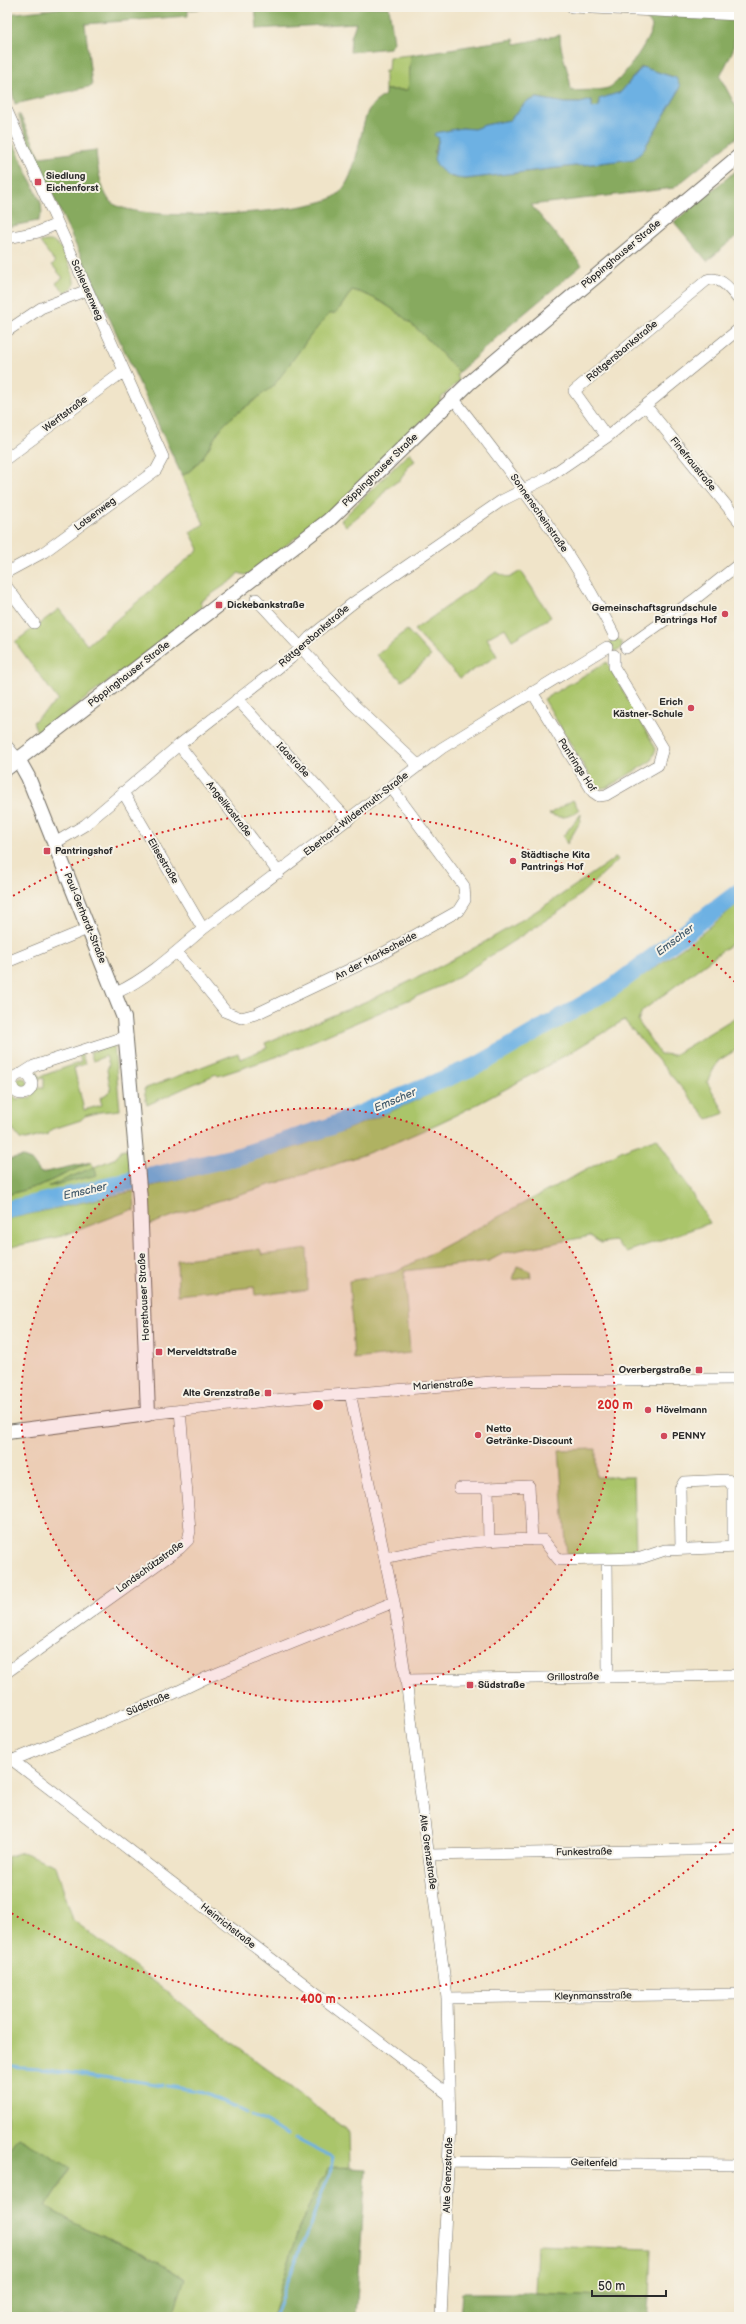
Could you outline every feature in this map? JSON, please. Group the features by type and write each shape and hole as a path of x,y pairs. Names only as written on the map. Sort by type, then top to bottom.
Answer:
{"main road":[{"name":"Pöppinghauser Straße","path":"7,768 329,520 453,398 502,353 739,156"},
{"name":"Paul-Gerhardt-Straße","path":"18,759 28,777 116,993 127,1036 139,1181"},
{"name":"Horsthauser Straße","path":"139,1181 148,1414"},
{"path":"7,1432 148,1414"}],"street":[{"path":"572,7 739,15"},
{"name":"Schleusenweg","path":"8,115 163,457 161,464"},
{"path":"7,238 38,232 57,224"},
{"name":"Röttgersbankstraße","path":"607,437 574,391 707,280 715,279 722,282 739,300"},
{"path":"7,331 41,308 87,290"},
{"name":"Röttgersbankstraße","path":"55,843 86,825 179,745 300,649 310,637 353,603 501,501 525,491 607,437 739,329"},
{"name":"Werftstraße","path":"7,458 124,371"},
{"name":"Sonnenscheinstraße","path":"453,398 525,491 580,574 614,635"},
{"name":"Finefraustraße","path":"646,406 739,521"},
{"name":"Lotsenweg","path":"7,572 28,562 151,474 161,464"},
{"path":"626,648 624,638 614,635 608,640 610,651 624,652 626,648 695,599 739,564"},
{"path":"7,587 34,623"},
{"path":"256,599 300,649 353,704 419,766"},
{"name":"Pantrings Hof","path":"532,692 593,792 599,796 606,795 658,765 663,748 614,667 610,651"},
{"name":"Eberhard-Wildermuth-Straße","path":"116,993 131,986 177,952 203,929 419,766 532,692 610,651"},
{"name":"Idastraße","path":"237,699 348,820"},
{"name":"Angelikastraße","path":"179,745 279,873"},
{"path":"7,746 18,759"},
{"name":"An der Markscheide","path":"177,952 226,1012 241,1018 256,1014 345,973 458,911 465,900 464,886 391,788"},
{"name":"Elisestraße","path":"123,792 203,929"},
{"path":"7,962 90,928"},
{"path":"23,1073 34,1066 127,1036"},
{"name":"Marienstraße","path":"148,1414 350,1393 504,1381 739,1379"},
{"name":"Alte Grenzstraße","path":"350,1393 394,1602 406,1680 447,1998 449,2162 441,2317"},
{"name":"Landschützstraße","path":"7,1672 180,1548 188,1540 190,1531 180,1410"},
{"path":"385,1558 432,1547 489,1541 543,1540 559,1560 641,1558 665,1550 736,1547 733,1480 684,1482 680,1489 681,1549"},
{"path":"459,1488 529,1486 532,1540"},
{"path":"488,1488 489,1541"},
{"path":"607,1559 608,1676"},
{"name":"Südstraße","path":"10,1758 162,1699 208,1676 394,1602"},
{"name":"Grillostraße","path":"406,1680 739,1675"},
{"name":"Heinrichstraße","path":"10,1758 449,2095"},
{"name":"Funkestraße","path":"429,1855 739,1849"},
{"name":"Kleynmansstraße","path":"447,1998 739,1994"},
{"name":"Geitenfeld","path":"449,2162 739,2165"}],"green space":[{"path":"71,7 220,7 188,10 188,16 85,24 92,86 15,104 7,71 7,14"},
{"path":"255,7 389,7 394,42 390,48 350,52 351,37 356,23 257,29"},
{"path":"647,14 739,19 739,39 734,39 733,50 720,77 739,112 737,137 674,188 531,205 582,265 507,328 459,372 424,335 397,313 368,295 352,290 340,308 335,313 329,314 311,335 272,388 226,422 199,462 189,472 182,476 28,141 18,115 20,115 40,157 96,150 103,189 109,200 123,208 149,213 182,215 256,212 291,208 318,203 334,197 342,190 348,181 356,158 368,111 374,103 385,95 385,90 408,90 411,55 514,39 515,44 560,35 560,42 571,91 604,89 613,85 620,78 647,40 652,26 647,19","holes":["641,67 674,77 679,91 642,152 609,162 465,179 451,177 434,153 439,138 437,133 462,128 474,129 485,125 510,120 526,102 537,98 565,103 580,103 592,100 592,108 600,107 621,92"]},
{"path":"411,55 408,90 385,90 385,71 388,71 389,57"},
{"path":"7,140 15,146 41,203 42,213 38,221 7,227"},
{"path":"739,168 739,234 707,261 674,222"},
{"path":"40,242 53,242 61,248 69,265 74,286 66,293 56,283 63,278 52,265 55,262"},
{"path":"352,290 368,295 383,303 424,335 459,372 457,374 459,381 440,399 441,402 334,508 249,574 245,575 238,573 234,579 200,602 202,606 189,620 38,735 33,722 58,700 15,642 59,609 87,645 199,549 190,532 204,524 182,476 189,472 199,462 226,422 272,387 311,335 329,314 335,313 340,308"},
{"path":"410,452 415,461 408,466 401,479 386,489 377,501 346,526 341,520"},
{"path":"521,571 551,617 512,640 505,628 487,638 497,656 460,678 414,630 496,572 509,578"},
{"path":"407,630 431,656 402,681 377,655"},
{"path":"616,639 620,641 622,645 620,649 616,651 612,649 610,645 612,641"},
{"path":"607,662 656,749 651,761 608,787 602,788 595,785 544,699"},
{"path":"573,800 579,810 575,813 564,817 557,817 549,814"},
{"path":"581,814 580,822 567,844 563,836"},
{"path":"616,857 618,860 569,905 450,982 276,1057 218,1076 216,1074 147,1105 144,1089 238,1053 240,1059 267,1048 265,1043 416,979 504,931 561,895"},
{"path":"739,902 739,938 642,1011 638,1021 660,1054 674,1055 739,1015 739,1048 718,1061 707,1082 725,1113 708,1119 624,1020 511,1086 453,1116 394,1143 363,1155 208,1204 146,1226 144,1188 242,1163 299,1146 370,1120 439,1090 539,1038 616,993 700,935"},
{"path":"114,1045 120,1110 100,1112 85,1116 81,1120 53,1129 48,1134 26,1140 20,1139 7,1122 7,1091 17,1099 30,1098 38,1087 44,1087 44,1078 36,1080 37,1071 39,1077 81,1062 79,1056 82,1054 85,1064 74,1068 84,1110 102,1105 100,1098 111,1091 107,1070 109,1064 106,1056 93,1061 90,1052"},
{"path":"22,1078 26,1080 28,1084 26,1088 22,1090 18,1088 16,1084 18,1080"},
{"path":"657,1138 710,1223 626,1252 614,1241 601,1243 590,1236 504,1253 489,1261 404,1271 410,1353 354,1359 349,1281 396,1272 623,1150"},
{"path":"125,1149 130,1152 133,1176 7,1206 7,1195 41,1185 91,1162 94,1167 116,1158 121,1150"},
{"path":"23,1157 31,1160 41,1173 91,1162 41,1185 7,1195 7,1160"},
{"path":"94,1167 97,1175 47,1187"},
{"path":"134,1191 135,1211 131,1210 62,1236 7,1248 7,1219"},
{"path":"260,1249 262,1255 307,1249 308,1290 255,1295 254,1287 178,1295 177,1260"},
{"path":"517,1266 530,1271 531,1277 513,1280"},
{"path":"596,1449 596,1477 634,1477 636,1554 567,1556 559,1450"},
{"path":"22,1852 56,1866 73,1920 349,2132 350,2167 327,2168 326,2175 321,2181 299,2227 272,2317 172,2317 184,2278 143,2253 82,2227 46,2207 71,2169 18,2137 7,2152 7,1857"},
{"path":"18,2137 71,2168 46,2207 82,2227 143,2253 185,2279 172,2317 7,2317 7,2152"},
{"path":"336,2167 366,2169 356,2317 272,2317 299,2227 321,2181 326,2175 327,2168"},
{"path":"537,2245 652,2249 650,2298 535,2293"},
{"path":"462,2293 535,2293 650,2298 648,2317 460,2317"}],"water":[{"path":"642,67 676,78 680,86 677,94 642,152 634,159 465,179 446,174 436,164 434,159 439,138 434,135 435,133 462,128 474,129 485,125 510,120 526,102 537,98 565,103 580,103 592,100 592,108 599,107 599,99 621,92"}],"waterway":[{"name":"Emscher","path":"7,1210 239,1156 329,1127 480,1064 612,988 739,892"},
{"path":"7,2065 20,2067"},
{"path":"22,2067 39,2068"},
{"path":"41,2069 110,2078"},
{"path":"112,2078 125,2080"},
{"path":"128,2080 163,2085"},
{"path":"167,2086 199,2091 236,2107"},
{"path":"239,2109 247,2113"},
{"path":"251,2115 288,2135"},
{"path":"274,2317 330,2173 333,2158 296,2139"}],"place":[{"name":"Siedlung Eichenforst","path":"38,182"},
{"name":"Dickebankstraße","path":"219,605"},
{"name":"Gemeinschaftsgrundschule Pantrings Hof","path":"725,614"},
{"name":"Erich Kästner-Schule","path":"691,708"},
{"name":"Pantringshof","path":"47,851"},
{"name":"Städtische Kita Pantrings Hof","path":"513,861"},
{"name":"Merveldtstraße","path":"159,1352"},
{"name":"Overbergstraße","path":"699,1370"},
{"name":"Alte Grenzstraße","path":"268,1393"},
{"name":"Hövelmann","path":"648,1410"},
{"name":"Netto Getränke-Discount","path":"478,1435"},
{"name":"PENNY","path":"664,1436"},
{"name":"Südstraße","path":"470,1685"}]}
